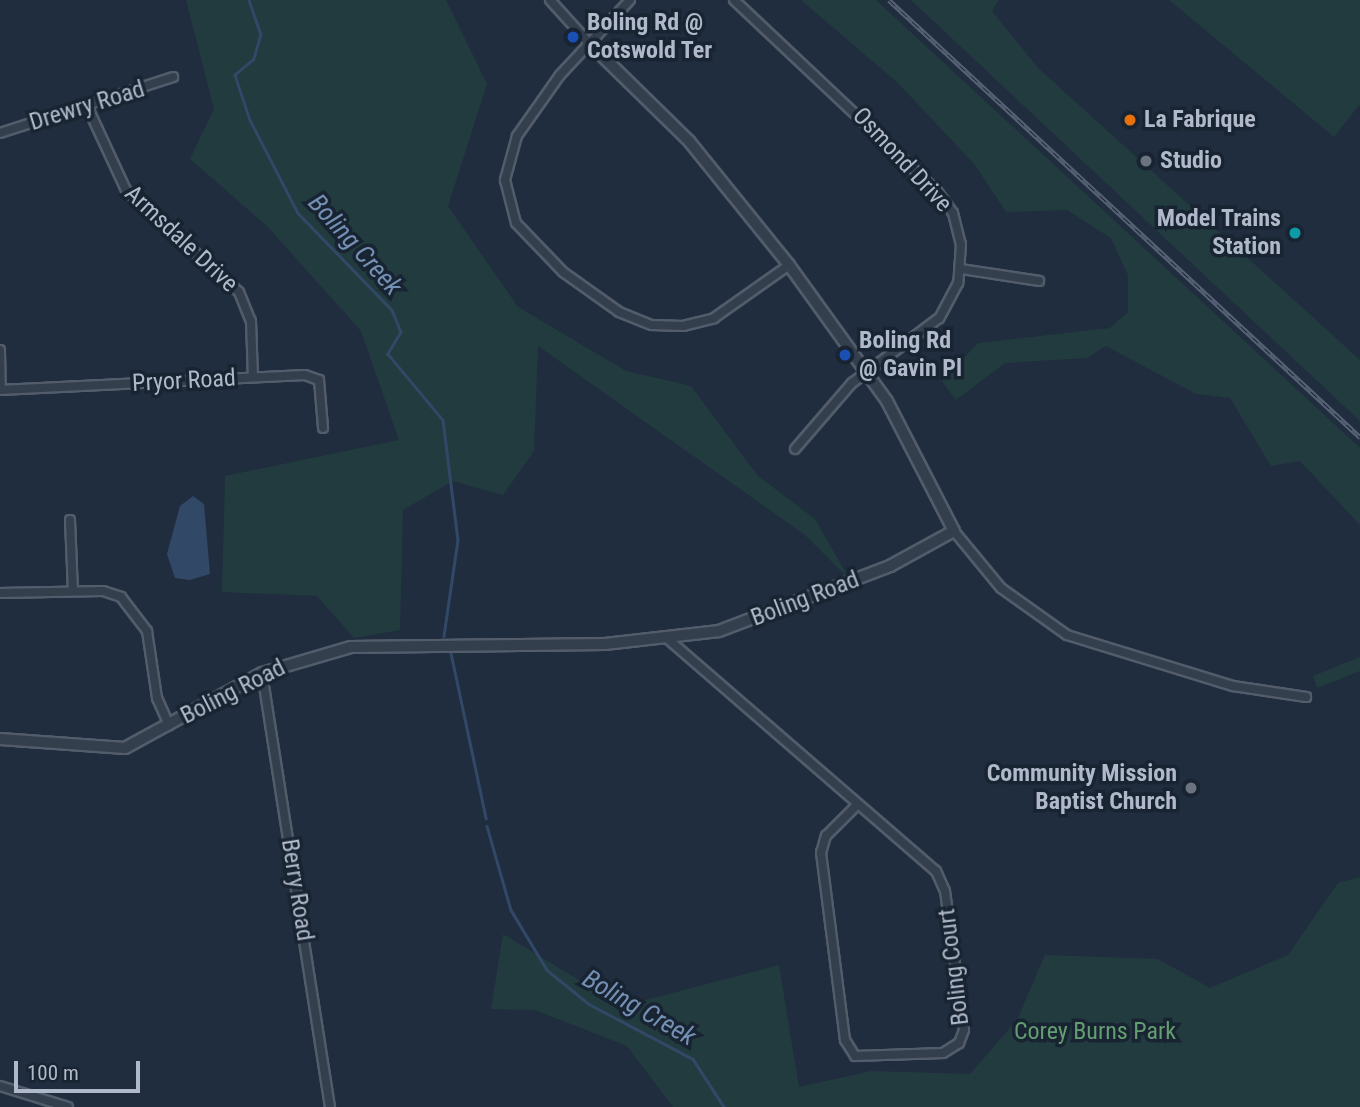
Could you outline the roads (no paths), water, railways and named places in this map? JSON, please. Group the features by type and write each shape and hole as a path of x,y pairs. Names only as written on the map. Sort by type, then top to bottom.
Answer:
{"street":[{"path":"550,0 588,42 689,141 789,265 867,371 908,436 954,531 1001,588 1067,635 1233,687 1306,696"},
{"path":"630,0 588,42 530,114 509,157 507,201 531,245 619,312 665,327 714,317 789,265"},
{"name":"Osmond Drive","path":"734,0 944,198 959,229 961,269 939,318 867,371 795,449"},
{"name":"Drewry Road","path":"0,133 173,77"},
{"name":"Armsdale Drive","path":"87,106 127,190 239,292 251,321 253,377"},
{"path":"961,269 1039,281"},
{"path":"0,351 1,390"},
{"name":"Pryor Road","path":"1,390 253,377 316,377 323,428"},
{"path":"70,520 73,591"},
{"name":"Boling Road","path":"0,739 116,749 169,725 262,673 365,645 669,640 734,626 817,596 922,552 954,531"},
{"path":"0,593 103,591 137,610 157,698 169,725"},
{"name":"Boling Court","path":"669,640 857,805 930,864 944,886 964,1030 943,1053 855,1056 845,1040 821,849 857,805"},
{"name":"Berry Road","path":"262,673 330,1107"},
{"path":"0,1086 68,1107"}],"water":[{"path":"193,496 204,504 210,574 190,580 175,578 167,554 180,506"}],"waterway":[{"name":"Boling Creek","path":"249,0 261,34 254,59 235,75 250,120 298,213 392,310 401,332 388,354 443,420 458,540 444,636"},
{"name":"Boling Creek","path":"451,653 486,818"},
{"name":"Boling Creek","path":"487,826 511,910 547,970 589,1004 693,1059 724,1107"}],"railway":[{"path":"889,0 1360,437"}],"place":[{"name":"Boling Rd @ Cotswold Ter","path":"573,37"},
{"name":"La Fabrique","path":"1130,120"},
{"name":"Studio","path":"1146,161"},
{"name":"Model Trains Station","path":"1295,233"},
{"name":"Boling Rd @ Gavin Pl","path":"845,355"},
{"name":"Community Mission Baptist Church","path":"1191,788"}],"park label":[{"name":"Corey Burns Park","path":"1095,1032"}]}
